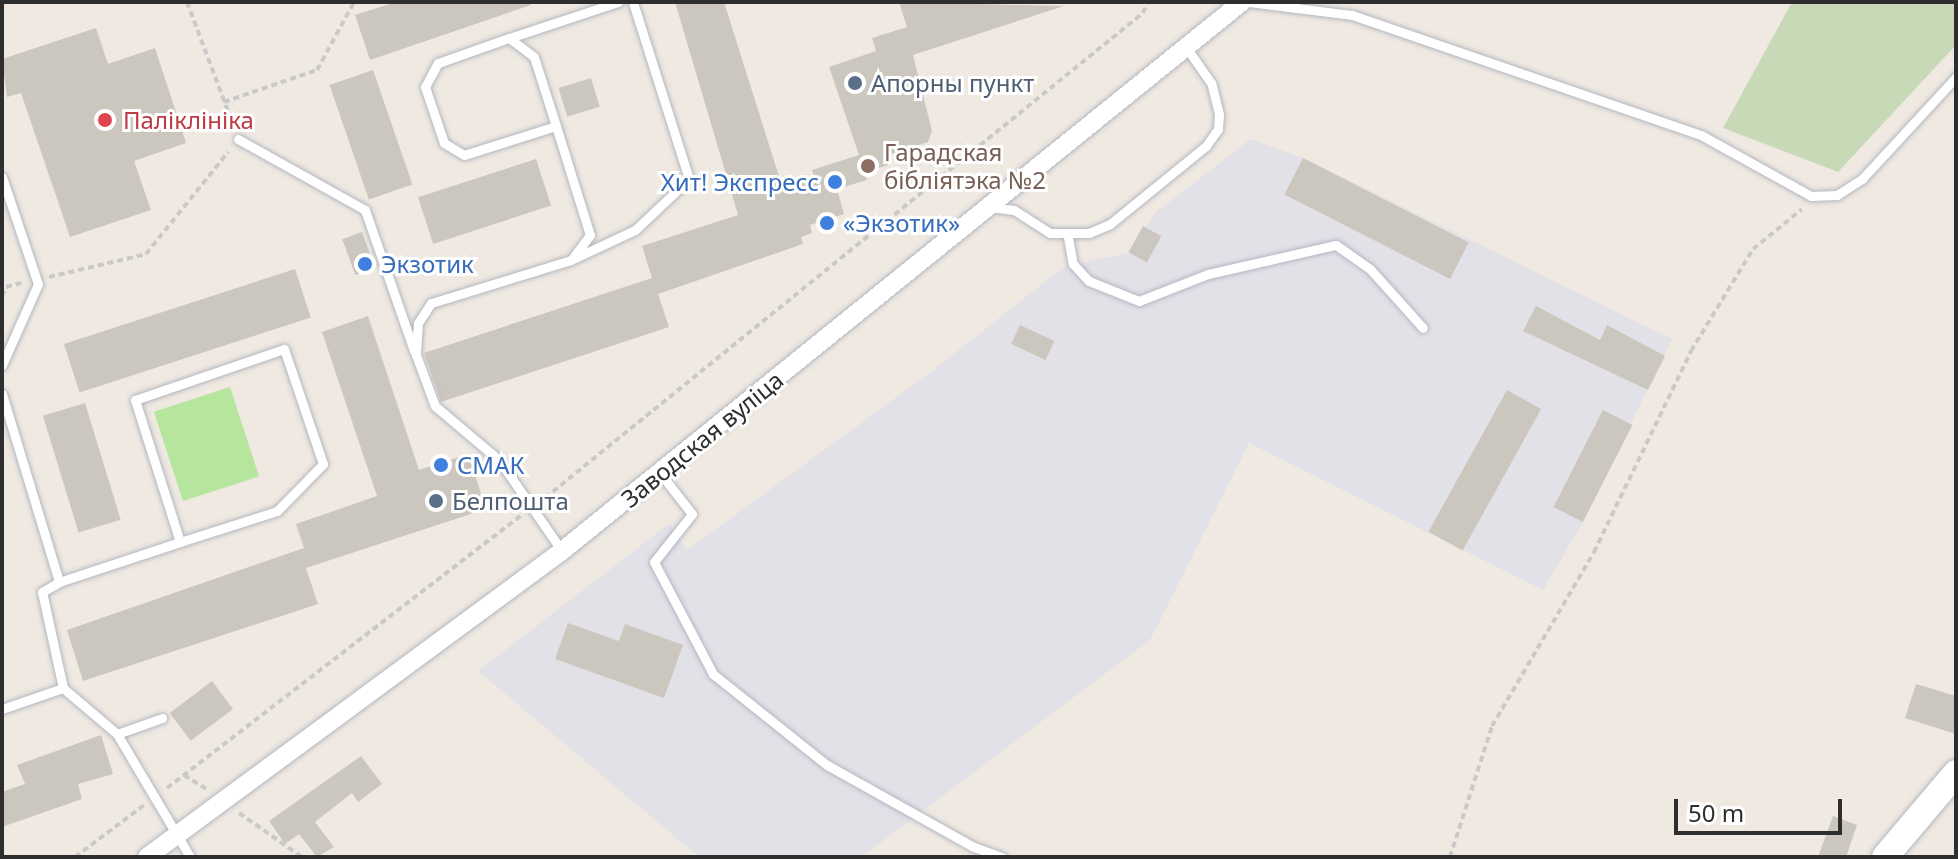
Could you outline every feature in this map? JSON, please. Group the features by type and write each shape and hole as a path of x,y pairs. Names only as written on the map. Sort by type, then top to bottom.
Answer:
{"street":[{"name":"Заводская вуліца","path":"147,857 562,551 1242,2"},
{"path":"1885,857 1956,773"}],"lane":[{"path":"556,126 464,155 444,143 425,87 438,63 618,2"},
{"path":"416,355 418,323 431,303 571,260 635,230 689,179 633,2"},
{"path":"1249,2 1352,15 1701,135 1811,196 1837,195 1862,179 1956,77"},
{"path":"509,38 534,57 590,235 571,260"},
{"path":"989,207 1014,210 1068,237 1110,224 1206,146 1218,129 1211,83 1186,47"},
{"path":"238,139 365,210 435,406 499,460 562,551"},
{"path":"2,177 36,280 2,365"},
{"path":"1068,237 1073,264 1089,281 1139,301 1208,274 1336,245 1370,269 1423,328"},
{"path":"180,542 135,400 284,349 323,464 277,511 59,582 42,592 63,688 117,734 190,857"},
{"path":"2,394 59,582"},
{"path":"660,473 692,514 654,562 713,674 827,765 974,847 1002,857"},
{"path":"2,709 63,688"},
{"path":"117,734 162,718"}],"path":[{"path":"2,296 6,287 146,254 238,139 187,2"},
{"path":"224,102 317,70 354,2"},
{"path":"75,857 532,508 1143,13 1148,2"},
{"path":"1450,857 1492,726 1594,552 1691,351 1753,249 1795,219 1811,196"},
{"path":"184,775 302,857"}],"shaded area":[{"path":"1251,139 1303,158 1672,339 1583,522 1543,590 1249,443 1150,640 861,857 699,857 478,671 670,523 687,550 931,372 1065,266 1129,253 1156,212"}],"green space":[{"path":"1792,2 1956,2 1956,45 1838,172 1723,128"},
{"path":"230,387 259,476 183,501 154,412"}],"building":[{"path":"396,2 531,2 531,5 370,60 355,15"},
{"path":"675,2 724,2 783,189 815,179 812,170 859,155 829,67 876,51 872,38 907,27 899,2 1064,6 913,55 932,131 928,142 885,156 888,165 864,173 867,180 837,189 844,214 810,225 812,233 801,237 803,244 658,294 669,327 441,402 424,353 652,278 642,246 738,215"},
{"name":"Паліклініка","path":"96,28 108,64 155,48 186,143 134,161 151,210 70,237 21,93 7,97 2,59"},
{"path":"373,70 412,184 369,199 330,85"},
{"path":"591,78 600,107 567,117 558,88"},
{"path":"1303,158 1469,242 1450,279 1284,195"},
{"path":"536,159 551,206 433,244 418,197"},
{"path":"1143,226 1161,236 1147,262 1128,252"},
{"path":"362,232 375,268 355,275 342,239"},
{"path":"295,269 311,318 80,393 64,344"},
{"path":"1536,306 1600,340 1607,325 1665,356 1648,390 1523,331"},
{"path":"368,316 419,470 468,454 486,509 306,568 318,604 83,681 67,630 304,548 296,524 377,496 322,332"},
{"path":"1020,325 1054,341 1046,360 1011,344"},
{"path":"1507,390 1541,409 1463,551 1428,532"},
{"path":"85,403 121,520 79,533 43,416"},
{"path":"1603,410 1632,425 1583,522 1554,507"},
{"path":"568,623 619,641 625,624 683,645 664,698 555,659"},
{"path":"212,681 233,709 191,741 170,713"},
{"path":"1916,684 1956,696 1956,734 1905,718"},
{"path":"101,735 113,774 78,784 82,799 2,827 2,792 25,784 17,765"},
{"path":"361,756 382,784 358,802 352,793 315,822 334,847 317,857 299,834 285,844 269,821"},
{"path":"1833,816 1857,825 1846,857 1818,857"}],"place":[{"name":"Апорны пункт","path":"855,83"},
{"name":"Паліклініка","path":"105,120"},
{"name":"Гарадская бібліятэка №2","path":"868,166"},
{"name":"Хит! Экспресс","path":"835,182"},
{"name":"«Экзотик»","path":"827,223"},
{"name":"Экзотик","path":"365,264"},
{"name":"СМАК","path":"441,465"},
{"name":"Белпошта","path":"436,501"}]}
